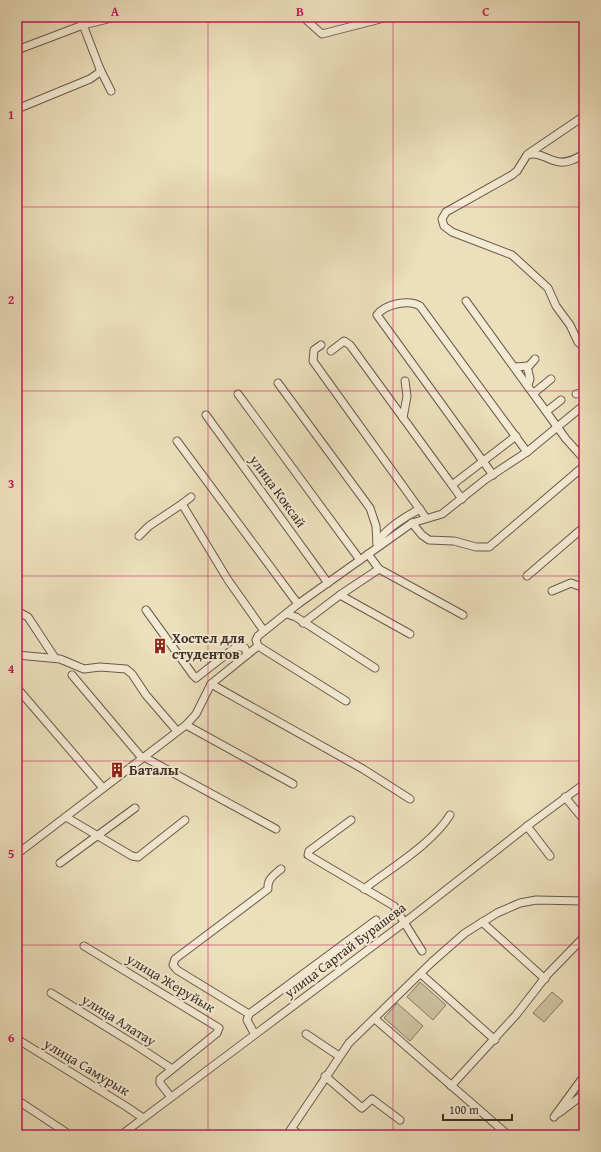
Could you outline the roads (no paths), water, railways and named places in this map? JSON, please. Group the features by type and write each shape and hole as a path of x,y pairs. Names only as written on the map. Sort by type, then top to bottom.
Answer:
{"street":[{"path":"80,17 100,69 111,91"},
{"path":"17,50 83,25 116,17"},
{"path":"303,17 322,34 388,17"},
{"path":"17,109 90,79 98,74 100,69"},
{"path":"584,116 527,155 517,171 512,175 446,212 443,215 442,223 446,229 457,235 512,255 548,288 556,306 570,325 580,350 584,352"},
{"path":"527,155 535,154 565,162 584,154"},
{"path":"466,301 534,393 557,427 584,459"},
{"path":"493,475 377,315 385,308 411,303 420,306 527,452"},
{"path":"331,351 344,341 350,345 462,499"},
{"path":"578,342 584,347"},
{"path":"321,346 314,350 313,361 426,518"},
{"path":"515,367 527,366 535,359"},
{"path":"527,366 530,379 528,385"},
{"path":"534,393 551,379"},
{"path":"403,418 406,398 405,381"},
{"path":"278,383 370,508 376,526 376,546"},
{"path":"238,394 360,560"},
{"path":"395,406 406,398"},
{"path":"547,411 561,400"},
{"path":"346,701 258,646 256,640 264,631 298,604 360,560 376,546 412,523 442,514 493,475 527,452 584,405"},
{"name":"улица Коксай","path":"206,415 328,583"},
{"path":"452,485 516,436"},
{"path":"176,441 298,604"},
{"path":"412,523 422,535 429,540 454,541 476,547 488,548 584,466"},
{"path":"139,536 149,526 191,497"},
{"path":"182,504 228,580 264,631"},
{"path":"376,546 380,538 398,523 420,510"},
{"path":"527,576 584,527"},
{"path":"368,554 379,569 463,615"},
{"path":"303,623 340,595 379,569"},
{"path":"552,590 571,583 584,588"},
{"path":"340,595 410,634"},
{"path":"146,610 193,676 196,678 237,646 245,648 247,655"},
{"path":"17,611 28,617 55,658"},
{"path":"287,614 296,617 303,623 376,668"},
{"path":"17,854 186,725 196,714 211,684 258,646"},
{"path":"17,655 55,658 84,669 100,667 126,669 132,674 177,732"},
{"path":"72,675 143,758 276,828"},
{"path":"211,684 362,769 410,799"},
{"path":"17,688 103,788"},
{"path":"186,725 293,784"},
{"name":"улица Сартай Бурашева","path":"121,1135 254,1033 405,922 527,826 584,784"},
{"path":"565,797 584,820"},
{"path":"60,863 135,808"},
{"path":"364,889 429,840 443,826 450,815"},
{"path":"66,817 132,856 138,857 185,820"},
{"path":"351,820 309,851 308,855 394,906 422,951"},
{"path":"527,826 550,856"},
{"path":"250,1014 177,970 173,966 178,956 268,889 270,878 281,869"},
{"path":"287,1135 325,1076 359,1032 375,1019 432,962 465,933 508,908 527,902 584,901"},
{"path":"254,1033 247,1020 250,1014 376,920"},
{"path":"482,922 545,979"},
{"path":"451,1086 495,1040 545,979 584,937"},
{"name":"улица Жеруйык","path":"84,946 219,1028 217,1033 160,1080 160,1083 171,1097"},
{"path":"421,974 495,1040"},
{"name":"улица Алатау","path":"51,993 172,1069"},
{"path":"375,1019 508,1135"},
{"path":"306,1034 339,1056"},
{"name":"улица Самурык","path":"17,1039 143,1118"},
{"path":"325,1076 362,1108 372,1100 400,1120"},
{"path":"584,1076 554,1117 584,1094"},
{"path":"17,1100 70,1135"},
{"path":"292,1129 302,1135"}],"place":[{"name":"Хостел для студентов","path":"160,646"},
{"name":"Баталы","path":"117,770"}]}
